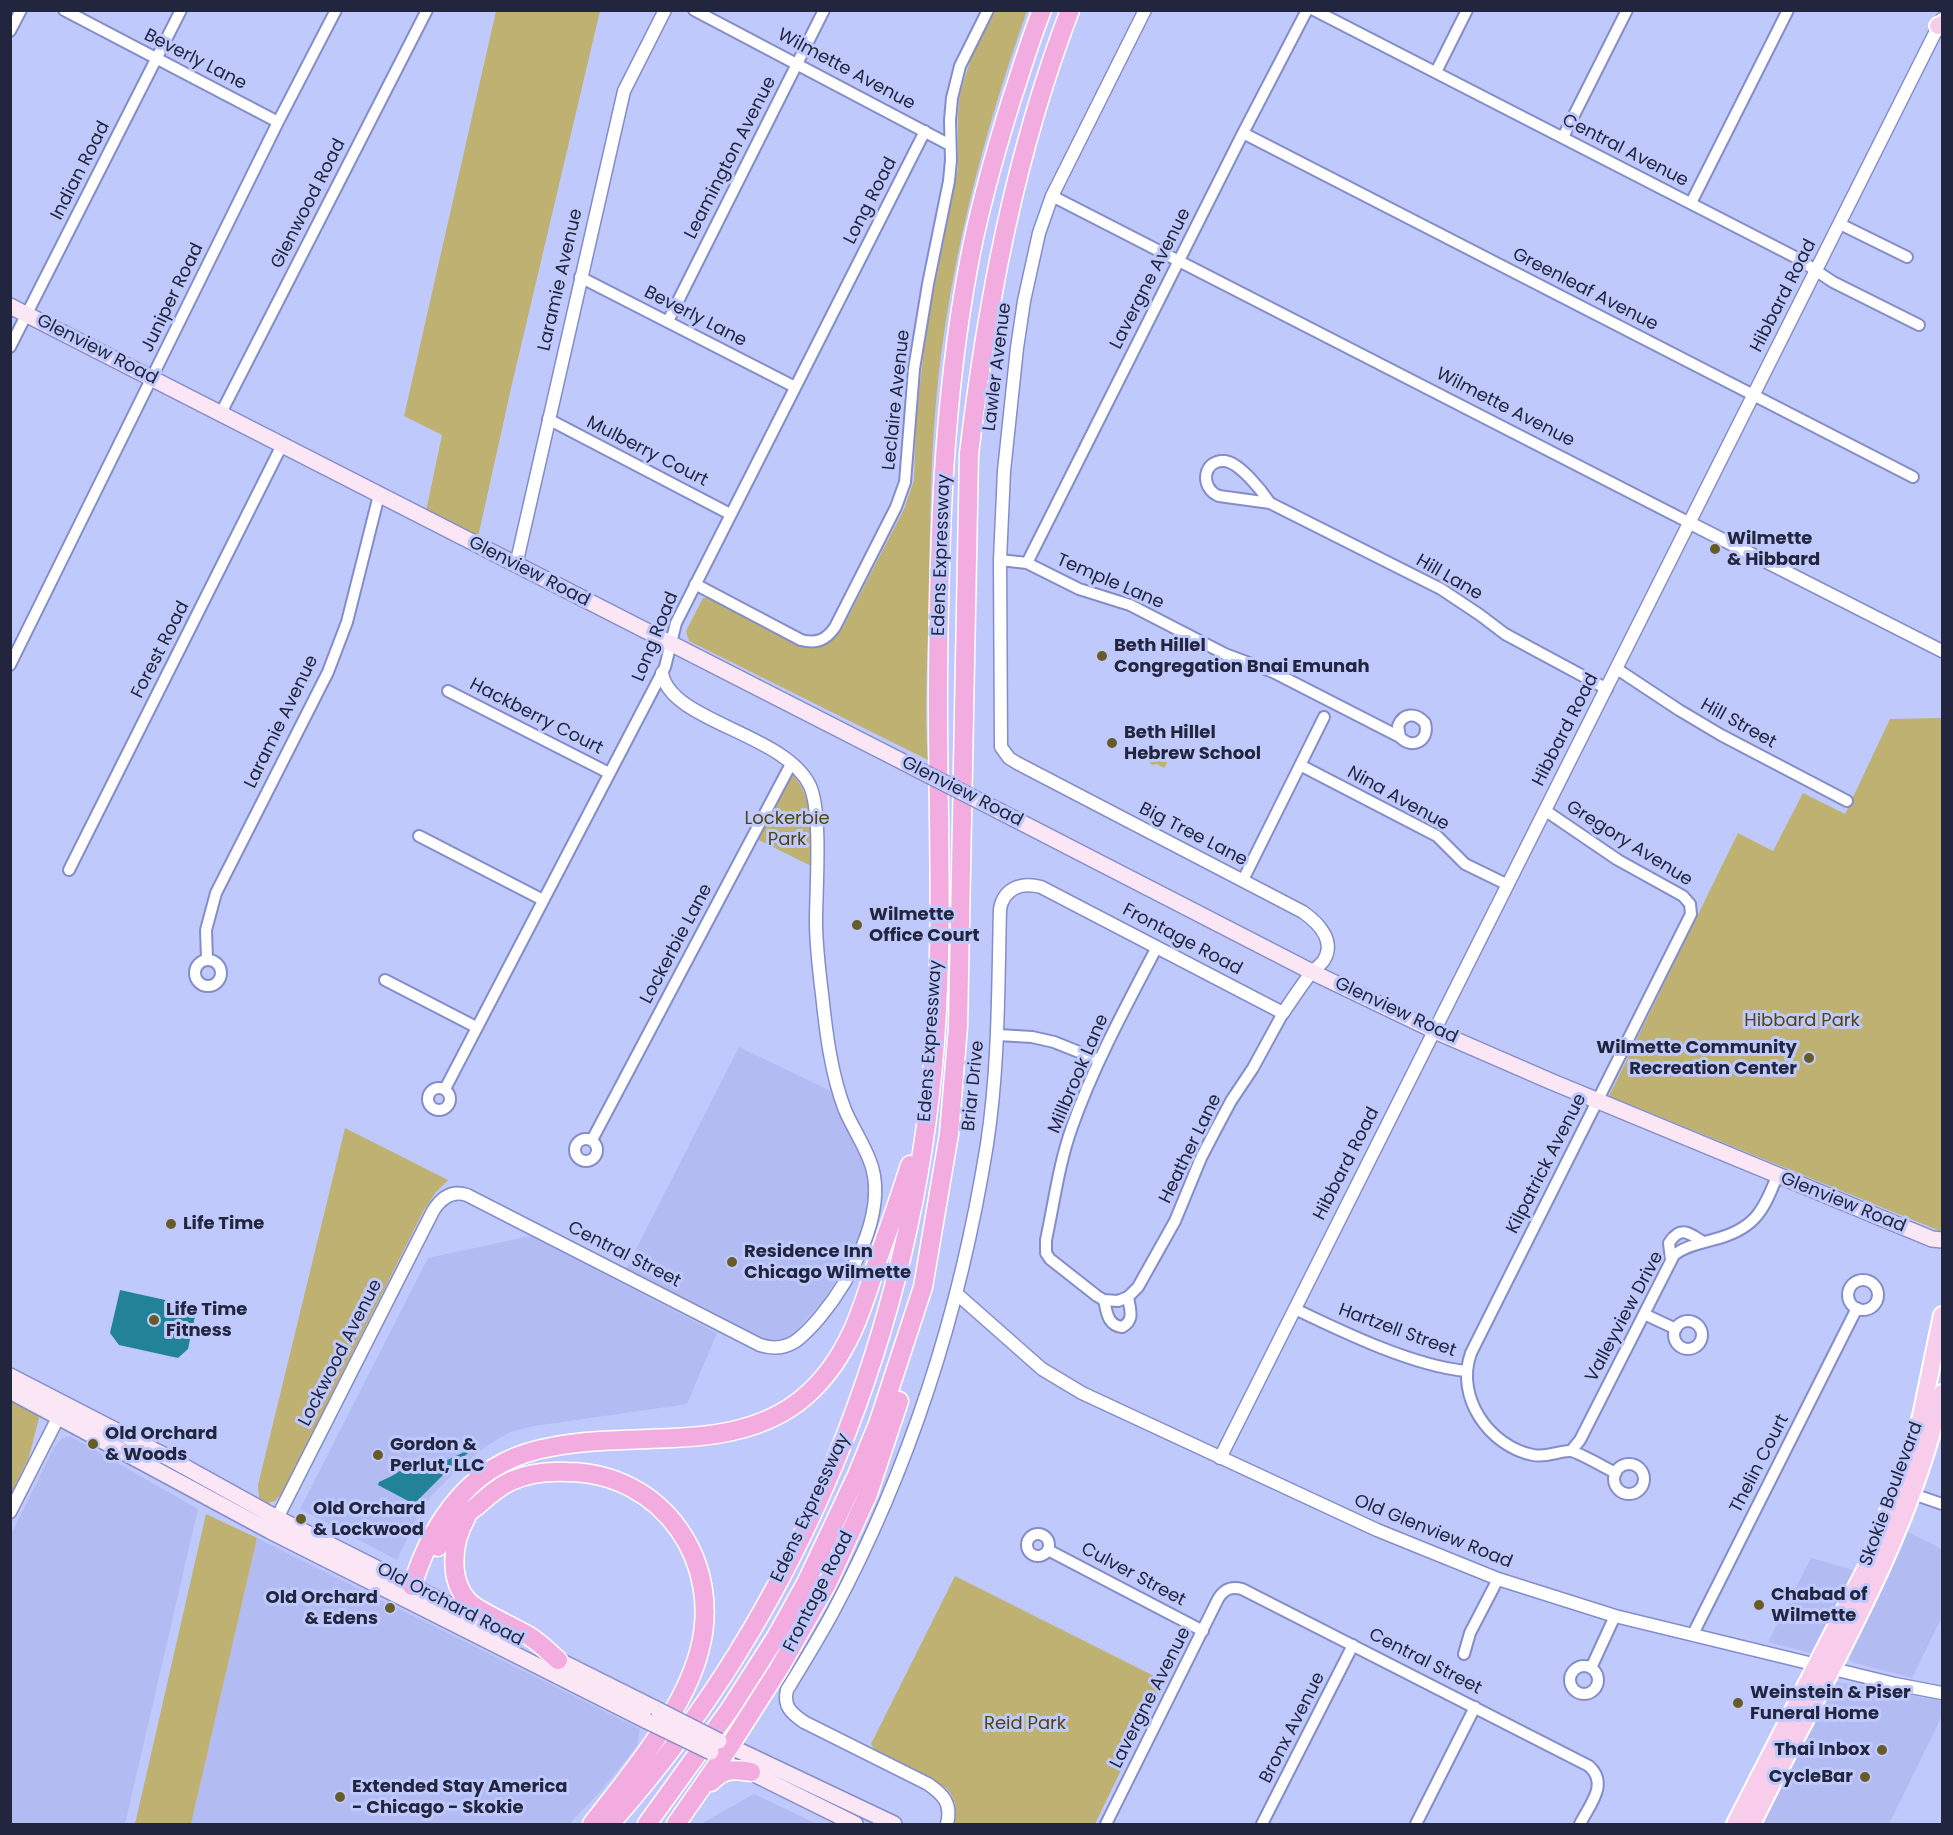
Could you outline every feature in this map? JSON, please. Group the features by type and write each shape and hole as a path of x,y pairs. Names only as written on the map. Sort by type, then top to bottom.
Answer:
{"highway":[{"name":"Edens Expressway","path":"610,1824 638,1792 700,1708 741,1646 798,1542 832,1469 858,1402 895,1285 908,1228 926,1121 935,1042 940,831 938,681 942,514 952,383 968,267 994,157 1042,10"},
{"name":"Edens Expressway","path":"647,1824 679,1783 730,1709 776,1637 807,1581 857,1475 878,1424 923,1287 950,1134 958,1027 970,443 979,364 995,274 1015,187 1047,70 1070,10"},
{"path":"412,1586 420,1562 447,1509 476,1480 510,1460 550,1447 685,1438 733,1432 771,1419 810,1392 836,1361 860,1316 926,1121"},
{"path":"678,1824 720,1749 780,1667 828,1582 868,1494 910,1366 923,1287"},
{"path":"412,1586 428,1567 446,1532 497,1489 523,1477 553,1471 583,1472 607,1477 631,1487 658,1506 675,1524 688,1543 698,1566 705,1592 706,1613 699,1652 688,1682 652,1743 592,1824"},
{"path":"470,1510 458,1531 454,1551 460,1588 470,1603 532,1638 558,1660"},
{"path":"678,1824 718,1774 735,1769 751,1772"}],"main road":[{"name":"Glenview Road","path":"10,306 1312,972 1435,1031 1939,1243"},
{"name":"Skokie Boulevard","path":"1752,1824 1867,1566 1910,1456 1933,1420 1942,1316"},
{"name":"Old Orchard Road","path":"10,1376 62,1409 274,1524 720,1749 894,1824"},
{"name":"Old Orchard Road","path":"10,1391 62,1409"},
{"name":"Skokie Boulevard","path":"1735,1824 1823,1667 1882,1569 1913,1494 1942,1393"},
{"name":"Old Orchard Road","path":"274,1524 412,1586 558,1660 653,1715"},
{"name":"Old Orchard Road","path":"720,1749 751,1772 855,1824"}],"street":[{"path":"10,31 21,10"},
{"name":"Beverly Lane","path":"64,10 278,122"},
{"name":"Indian Road","path":"10,347 181,10"},
{"name":"Juniper Road","path":"10,665 278,122 336,10"},
{"name":"Glenwood Road","path":"221,413 427,10"},
{"name":"Laramie Avenue","path":"516,566 580,276 624,91 665,10"},
{"name":"Wilmette Avenue","path":"694,10 950,145"},
{"name":"Leamington Avenue","path":"668,321 824,10"},
{"name":"Leclaire Avenue","path":"695,584 801,640 810,642 825,639 835,627 896,507 905,482 914,369 949,181 950,120 956,80 960,66 988,10"},
{"name":"Lawler Avenue","path":"1003,752 1000,742 1000,560 1004,471 1024,301 1039,232 1052,196 1145,10"},
{"name":"Lavergne Avenue","path":"1026,563 1307,10"},
{"name":"Central Avenue","path":"1314,10 1691,202 1797,258 1833,282 1919,325"},
{"path":"1436,72 1467,10"},
{"path":"1563,137 1627,10"},
{"path":"1691,202 1788,10"},
{"name":"Hibbard Road","path":"1220,1458 1941,23"},
{"name":"Long Road","path":"445,1089 662,673 676,623 925,131"},
{"name":"Greenleaf Avenue","path":"1243,133 1913,477"},
{"name":"Wilmette Avenue","path":"1052,196 1942,651"},
{"path":"1840,224 1907,257"},
{"name":"Beverly Lane","path":"580,276 795,387"},
{"name":"Mulberry Court","path":"549,419 730,514"},
{"name":"Forest Road","path":"69,870 282,445"},
{"name":"Hill Lane","path":"1270,503 1257,486 1232,464 1226,461 1216,462 1208,470 1205,482 1211,493 1270,503 1441,589 1504,634 1607,688"},
{"name":"Laramie Avenue","path":"207,959 206,930 211,907 222,880 328,672 347,622 379,495"},
{"name":"Temple Lane","path":"1000,560 1026,563 1069,585 1130,605 1225,654 1274,672 1400,736"},
{"name":"Hill Street","path":"1617,669 1712,730 1848,801"},
{"path":"662,673 669,690 686,705 771,749 791,764"},
{"name":"Hackberry Court","path":"448,691 609,773"},
{"path":"1243,880 1324,717"},
{"name":"Big Tree Lane","path":"1003,752 1017,763 1243,880 1316,921 1323,930 1327,947 1324,960 1312,972"},
{"name":"Lockerbie Lane","path":"592,1140 791,764"},
{"name":"Central Street","path":"449,1195 462,1193 467,1195 760,1345 774,1349 782,1348 795,1341 827,1308 849,1275 869,1227 876,1189 872,1166 845,1109 834,1072 826,1028 817,942 814,800 808,782 791,764"},
{"name":"Nina Avenue","path":"1300,765 1437,836 1459,860 1508,885"},
{"name":"Gregory Avenue","path":"1546,811 1618,860 1683,896 1691,909"},
{"path":"419,836 543,900"},
{"name":"Frontage Road","path":"1017,886 1030,884 1041,887 1282,1013"},
{"name":"Briar Drive","path":"957,1294 987,1143 998,1035 1001,901 1017,886"},
{"name":"Kilpatrick Avenue","path":"1466,1371 1471,1353 1689,919 1691,909"},
{"name":"Millbrook Lane","path":"1123,1299 1132,1316 1130,1322 1122,1327 1115,1326 1109,1320 1104,1300 1056,1265 1050,1259 1046,1247 1064,1153 1072,1128 1099,1060 1156,947"},
{"path":"1282,1013 1312,972"},
{"path":"385,980 476,1027"},
{"name":"Heather Lane","path":"1123,1299 1138,1287 1160,1250 1175,1221 1201,1158 1282,1013"},
{"path":"998,1035 1032,1037 1054,1042 1099,1060"},
{"name":"Valleyview Drive","path":"1571,1451 1580,1440 1671,1260 1679,1251 1743,1229 1751,1223 1764,1208 1778,1176"},
{"name":"Lockwood Avenue","path":"274,1524 433,1211 449,1195"},
{"path":"1671,1260 1669,1243 1674,1235 1681,1232 1690,1233 1703,1242"},
{"name":"Frontage Road","path":"947,1824 950,1813 948,1802 941,1793 928,1784 804,1722 789,1710 785,1697 833,1612 898,1470 921,1409 957,1294"},
{"name":"Old Glenview Road","path":"957,1294 1051,1376 1082,1394 1377,1530 1498,1579 1615,1616 1942,1694"},
{"path":"1104,1300 1123,1299"},
{"name":"Thelin Court","path":"1693,1634 1857,1308"},
{"name":"Hartzell Street","path":"1295,1309 1348,1334 1400,1353 1452,1370 1466,1371 1474,1409 1488,1429 1510,1447 1535,1456 1571,1451"},
{"path":"1644,1314 1676,1329"},
{"path":"10,1512 62,1409"},
{"path":"1571,1451 1616,1473"},
{"path":"1913,1494 1942,1504"},
{"name":"Culver Street","path":"1048,1550 1203,1630"},
{"path":"1464,1654 1470,1633 1498,1579"},
{"name":"Central Street","path":"1227,1589 1234,1587 1242,1589 1589,1766 1596,1772 1599,1779 1597,1791 1581,1824"},
{"name":"Lavergne Avenue","path":"1106,1824 1218,1599 1227,1589"},
{"path":"1591,1668 1615,1616"},
{"name":"Bronx Avenue","path":"1262,1824 1353,1646"},
{"path":"1416,1824 1475,1707"}],"shaded area":[{"path":"739,1047 833,1092 844,1123 864,1163 869,1182 864,1221 852,1254 823,1301 792,1335 778,1340 762,1339 626,1269"},
{"path":"531,1236 717,1333 687,1404 534,1426 510,1432 488,1445 459,1468 431,1496 417,1518 397,1560 300,1509 428,1258"},
{"name":"Life Time Fitness","path":"120,1290 197,1307 188,1349 178,1358 119,1345 110,1333"},
{"path":"70,1436 198,1509 125,1824 11,1824 11,1535 53,1449 61,1439"},
{"path":"469,1450 414,1504 378,1485 379,1482 412,1463 445,1461"},
{"path":"1906,1531 1942,1549 1942,1617 1912,1678 1851,1662 1846,1654"},
{"path":"257,1538 640,1729 637,1746 600,1792 569,1824 191,1824"},
{"path":"1811,1558 1857,1571 1814,1654 1768,1642"},
{"path":"1833,1681 1942,1701 1942,1716 1889,1824 1758,1824"},
{"path":"754,1794 817,1824 701,1824"}],"green space":[{"path":"996,10 1027,11 995,107 969,204 958,253 942,352 931,477 926,701 928,760 689,641 686,631 703,598 708,598 800,646 818,647 827,644 842,629 904,509 914,480 916,419 927,324 958,168 960,93 971,58"},
{"path":"496,11 600,11 478,537 426,511 442,435 404,416"},
{"name":"Hibbard Park","path":"1942,718 1942,1231 1940,1231 1609,1096 1738,833 1773,851 1803,793 1845,814 1890,719"},
{"path":"1158,746 1163,750 1167,763 1164,768 1157,764 1152,765 1148,761 1151,749"},
{"name":"Lockerbie Park","path":"792,774 800,784 809,806 811,866 757,839"},
{"path":"345,1128 448,1180 436,1192 424,1210 282,1493 275,1501 267,1503 259,1499 258,1485"},
{"path":"11,1399 38,1413 39,1418 29,1457 11,1494"},
{"path":"206,1514 257,1538 191,1824 135,1824"},
{"name":"Reid Park","path":"955,1576 1164,1681 1095,1824 954,1824 955,1805 946,1788 877,1753 871,1744"}],"place":[{"name":"Wilmette & Hibbard","path":"1715,549"},
{"name":"Beth Hillel Congregation Bnai Emunah","path":"1102,656"},
{"name":"Beth Hillel Hebrew School","path":"1112,743"},
{"name":"Wilmette Office Court","path":"857,925"},
{"name":"Wilmette Community Recreation Center","path":"1809,1058"},
{"name":"Life Time","path":"171,1224"},
{"name":"Residence Inn Chicago Wilmette","path":"732,1262"},
{"name":"Life Time Fitness","path":"154,1320"},
{"name":"Old Orchard & Woods","path":"93,1444"},
{"name":"Gordon & Perlut, LLC","path":"378,1455"},
{"name":"Old Orchard & Lockwood","path":"301,1519"},
{"name":"Chabad of Wilmette","path":"1759,1605"},
{"name":"Old Orchard & Edens","path":"390,1608"},
{"name":"Weinstein & Piser Funeral Home","path":"1738,1703"},
{"name":"Thai Inbox","path":"1882,1750"},
{"name":"CycleBar","path":"1865,1777"},
{"name":"Extended Stay America - Chicago - Skokie","path":"340,1797"}]}
